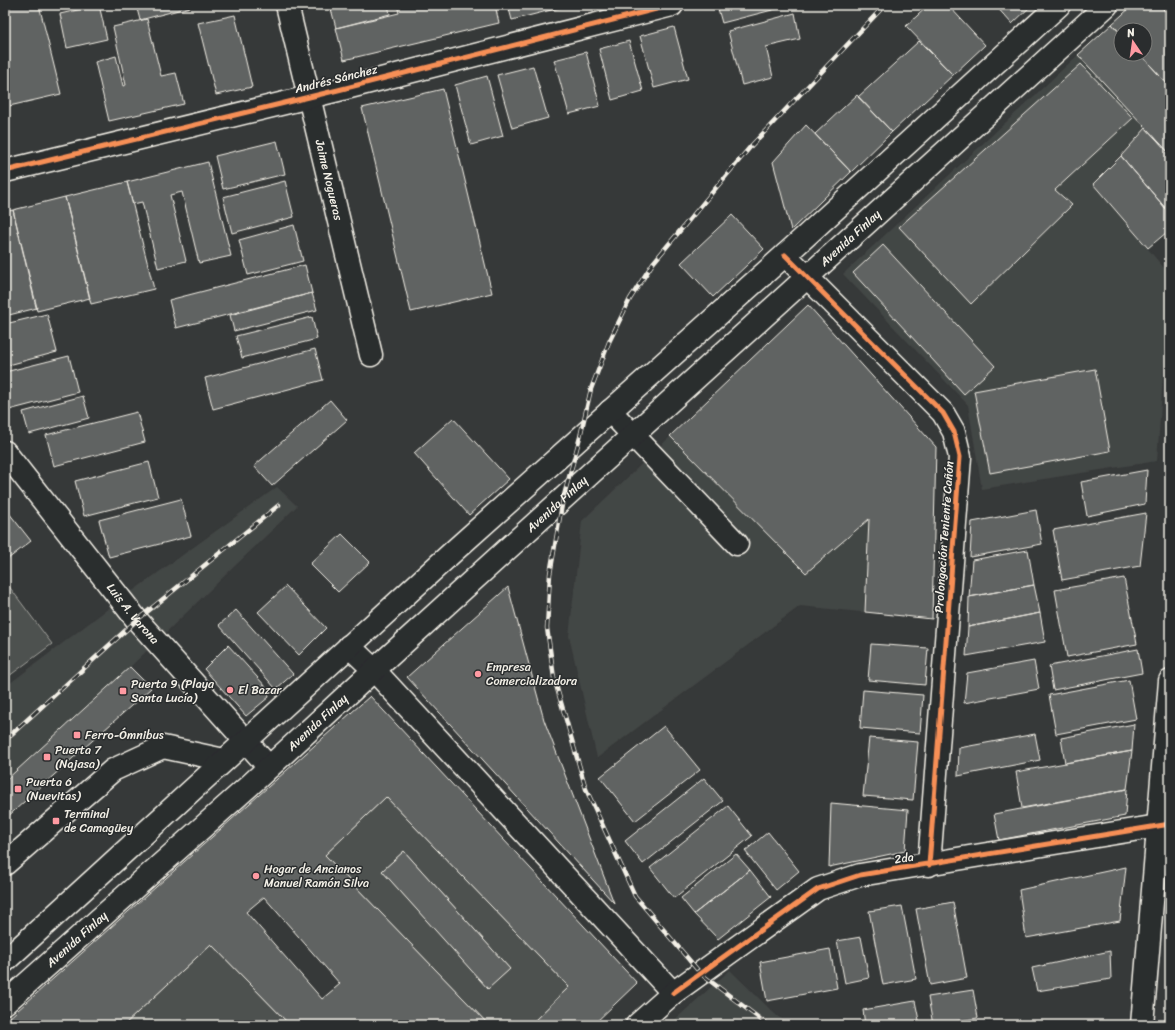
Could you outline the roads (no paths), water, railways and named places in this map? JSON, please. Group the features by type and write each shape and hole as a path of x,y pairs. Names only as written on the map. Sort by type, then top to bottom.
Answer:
{"main road":[{"name":"Jaime Nogueras","path":"287,5 371,355"},
{"name":"Andrés Sánchez","path":"5,171 672,5"},
{"path":"5,961 349,646 785,256 1059,5"},
{"name":"Avenida Finlay","path":"5,1003 269,767 1107,5"},
{"name":"Prolongación Teniente Cañón","path":"785,256 943,413 954,432 960,457 928,865"},
{"path":"610,411 737,544"},
{"name":"Luis A. Varona","path":"5,452 137,620 269,767"},
{"path":"349,646 374,670 673,993"},
{"path":"1142,1025 1164,825 1170,681"},
{"path":"5,864 113,770 163,747 224,760 269,767"},
{"name":"2da","path":"637,1025 673,993 818,889 860,875 1164,825"}],"railway":[{"path":"768,1025 701,974 635,896 586,789 554,678 547,628 550,574 563,499 591,389 609,342 630,299 653,263 751,146 885,5"},
{"path":"5,740 137,620 279,505"}],"place":[{"name":"Empresa Comercializadora","path":"478,674"},
{"name":"El Bazar","path":"230,690"},
{"name":"Puerta 9 (Playa Santa Lucía)","path":"123,691"},
{"name":"Ferro-Ómnibus","path":"77,735"},
{"name":"Puerta 7 (Najasa)","path":"47,757"},
{"name":"Puerta 6 (Nuevitas)","path":"18,789"},
{"name":"Terminal de Camagüey","path":"56,821"},
{"name":"Hogar de Ancianos Manuel Ramón Silva","path":"256,876"}]}
